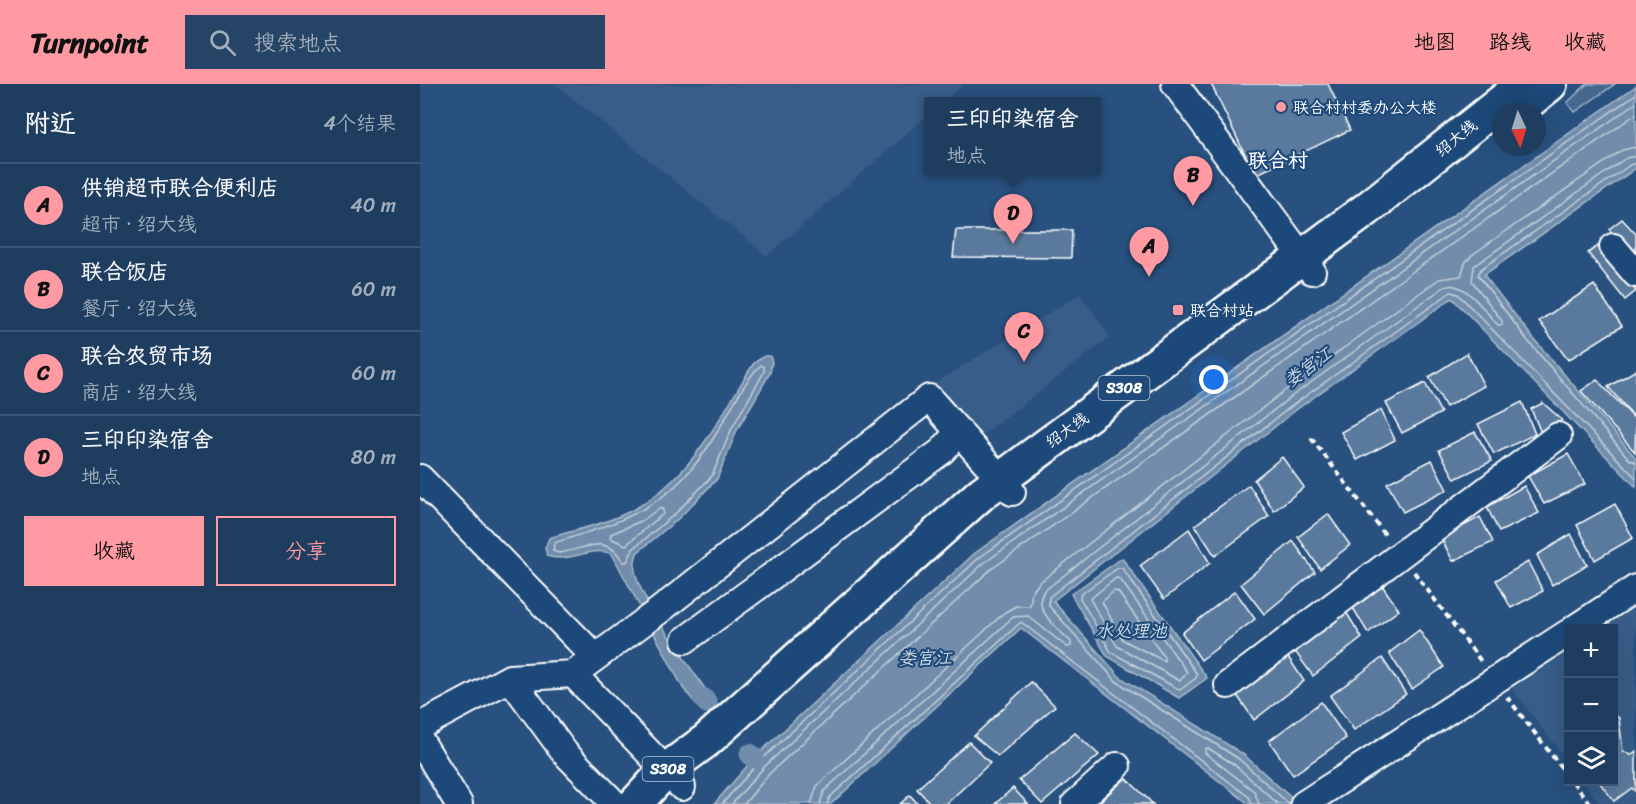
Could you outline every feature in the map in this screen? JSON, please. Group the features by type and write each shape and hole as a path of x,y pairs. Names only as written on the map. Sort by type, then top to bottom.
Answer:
{"main road":[{"name":"绍大线","path":"635,804 670,787 753,726 993,507 1007,485 1307,264 1367,209 1524,84"},
{"path":"1528,102 1550,84"},
{"name":"绍大线","path":"1307,264 1378,223 1492,131"}],"street":[{"path":"1175,84 1307,264"},
{"path":"1613,247 1636,274"},
{"path":"420,726 510,678 573,674 650,618 929,398 1007,485"},
{"path":"685,640 942,451 959,431"},
{"path":"1228,685 1558,436"},
{"path":"420,478 595,657"},
{"path":"1581,624 1636,588"},
{"path":"1306,802 1564,636"},
{"path":"573,674 670,787"},
{"path":"510,678 565,753 615,804"},
{"path":"420,740 459,804"},
{"path":"1075,804 1117,766"}],"path":[{"path":"1311,438 1564,770"},
{"path":"1576,786 1590,804"}],"shaded area":[{"path":"555,84 964,84 949,97 924,97 924,118 767,256"},
{"path":"1587,84 1615,84 1575,112 1567,103"},
{"path":"1080,294 1110,337 976,440 929,387"},
{"path":"1636,596 1636,804 1601,804 1586,786 1618,786 1618,624 1598,624"},
{"path":"1564,650 1564,757 1512,689"}],"water":[{"name":"娄宫江","path":"1636,86 1636,168 1484,275 1533,338 1636,458 1636,487 1452,298 1296,410 1053,601 1120,677 1243,754 1298,804 1249,804 1021,628 831,804 714,804 754,758 975,553 1537,156 1546,156 1546,150"},
{"path":"764,356 770,356 772,362 770,373 737,430 717,479 679,518 637,553 635,560 638,583 645,598 708,693 696,704 683,688 612,554 596,552 555,558 547,556 545,548 549,538 605,522 636,508 674,479 704,443 754,363"},
{"name":"水处理池","path":"1122,558 1207,678 1179,698 1107,656 1071,594"}],"building":[{"name":"联合村村委办公大楼","path":"1211,84 1328,84 1350,130 1255,175"},
{"path":"1622,219 1636,234 1636,261 1609,229"},
{"path":"956,230 1072,230 1071,258 953,257"},
{"path":"1601,244 1636,291 1625,300 1588,253"},
{"path":"1594,285 1622,326 1568,360 1539,321"},
{"path":"1467,353 1484,386 1446,407 1429,377"},
{"path":"1636,370 1636,419 1608,387"},
{"path":"1597,380 1636,420 1635,452 1581,391"},
{"path":"1425,383 1441,413 1402,433 1386,403"},
{"path":"1522,402 1535,434 1494,454 1478,424"},
{"path":"1543,403 1562,420 1542,435 1531,409"},
{"path":"1381,410 1395,440 1357,460 1341,432"},
{"path":"1475,432 1492,461 1455,479 1439,450"},
{"path":"1568,454 1585,484 1544,504 1528,476"},
{"path":"1282,457 1304,487 1274,511 1254,480"},
{"path":"1432,460 1447,490 1403,512 1387,483"},
{"path":"1249,485 1269,516 1215,556 1195,525"},
{"path":"1524,486 1539,513 1499,532 1487,507"},
{"path":"1615,504 1633,538 1595,560 1577,525"},
{"path":"1328,514 1350,545 1320,569 1298,537"},
{"path":"1480,517 1493,542 1453,561 1441,538"},
{"path":"1189,529 1210,563 1164,599 1140,566"},
{"path":"1571,534 1587,565 1552,585 1537,555"},
{"path":"1293,541 1315,572 1264,614 1241,584"},
{"path":"1528,562 1543,591 1511,608 1496,580"},
{"path":"1379,581 1399,610 1368,633 1350,603"},
{"path":"1235,591 1255,619 1201,660 1182,633"},
{"path":"1343,607 1362,638 1313,676 1291,646"},
{"path":"1419,630 1444,667 1412,689 1389,653"},
{"path":"1284,651 1304,681 1254,720 1234,691"},
{"path":"1382,658 1406,694 1354,730 1330,696"},
{"path":"1031,682 1055,706 998,756 974,736"},
{"path":"1321,702 1346,738 1293,775 1269,741"},
{"path":"1618,717 1623,751 1631,755 1636,751 1636,792 1632,788 1614,801 1602,786 1618,786"},
{"path":"1075,733 1099,755 1042,804 1019,780"},
{"path":"969,742 990,763 946,804 931,804 917,789"},
{"path":"1126,778 1153,804 1097,804"},
{"path":"1013,788 1028,804 995,804"},
{"path":"910,795 918,804 900,804"}],"waterway":[{"path":"703,698 707,703"},
{"path":"750,754 754,758"}],"place":[{"name":"联合村村委办公大楼","path":"1281,107"},
{"name":"联合饭店","path":"1193,206"},
{"name":"三印印染宿舍","path":"1013,244"},
{"name":"供销超市联合便利店","path":"1149,277"},
{"name":"联合村站","path":"1178,310"},
{"name":"联合农贸市场","path":"1024,362"}],"district":[{"name":"联合村","path":"1278,160"}]}
